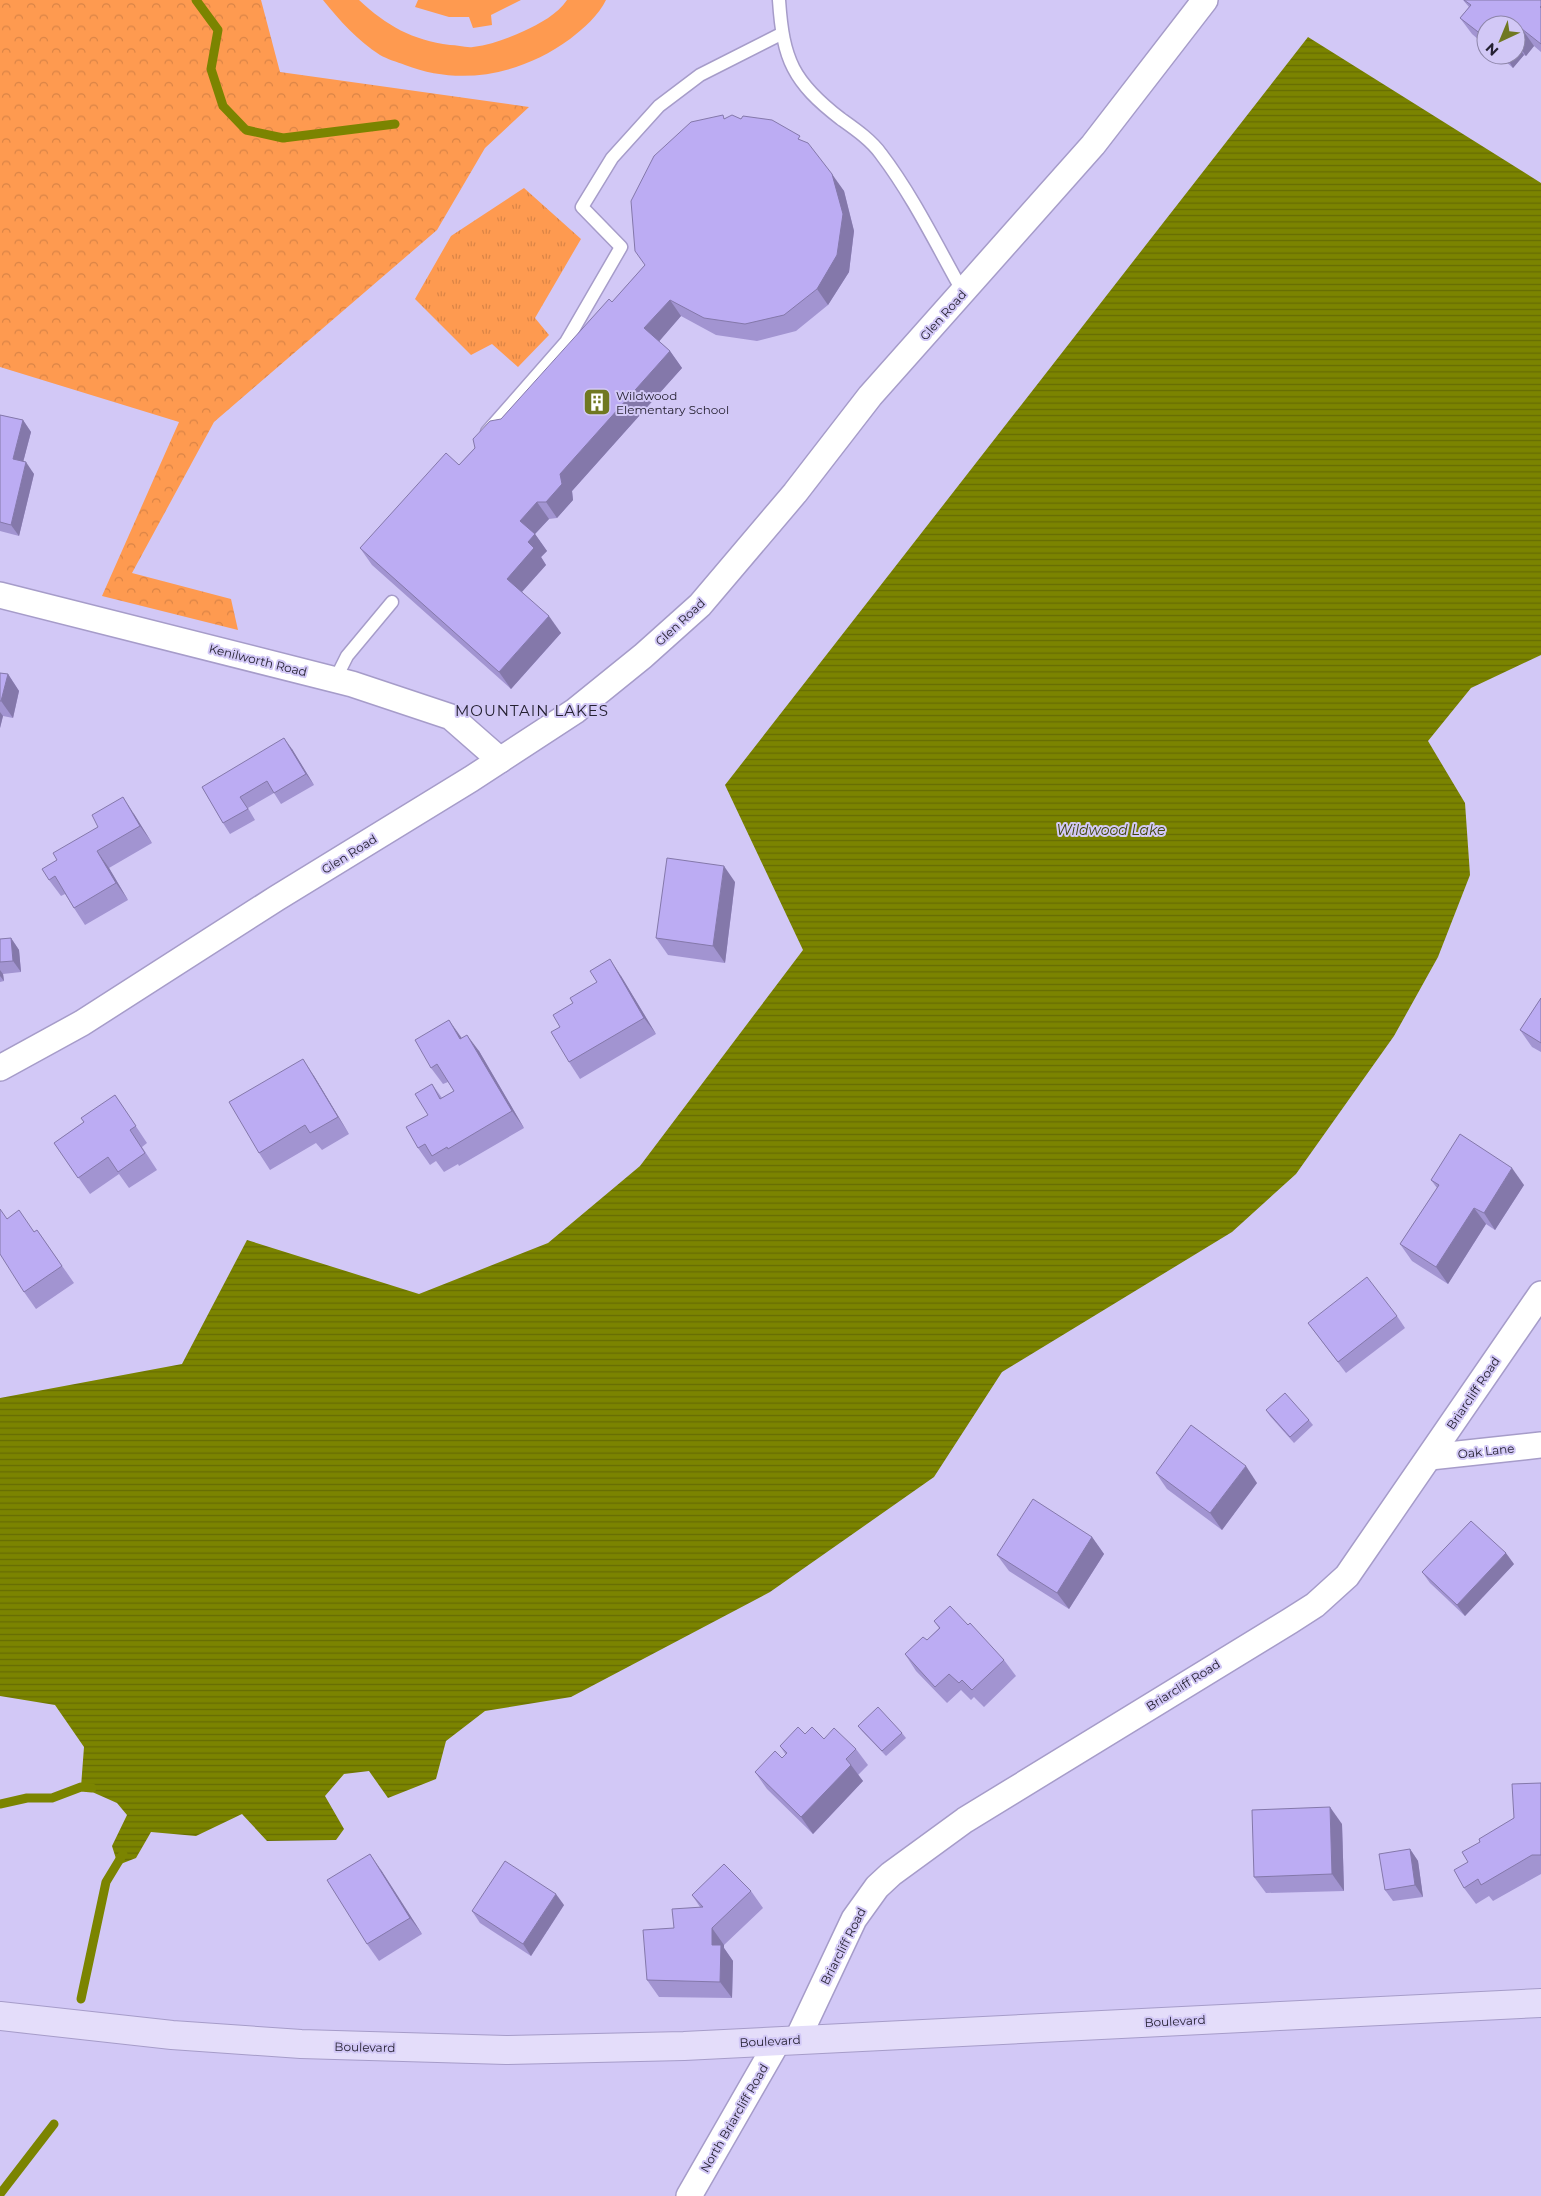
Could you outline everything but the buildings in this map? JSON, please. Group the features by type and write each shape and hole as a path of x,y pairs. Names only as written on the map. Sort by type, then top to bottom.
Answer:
{"main road":[{"name":"Boulevard","path":"0,2016 172,2035 329,2046 506,2050 788,2040 1541,2003"}],"street":[{"name":"Glen Road","path":"0,1068 82,1023 277,898 500,760 575,711 643,656 700,605 794,493 870,396 1122,111 1205,0"},
{"name":"Kenilworth Road","path":"0,595 335,680 451,717 500,760"},
{"name":"Briarcliff Road","path":"788,2040 854,1919 871,1895 891,1874 965,1820 1315,1605 1346,1576 1541,1294"},
{"name":"Oak Lane","path":"1430,1457 1541,1445"},
{"name":"North Briarcliff Road","path":"689,2196 788,2040"}],"lane":[{"path":"780,0 782,34 794,72 816,100 851,126 880,152 913,204 962,292"},
{"path":"482,437 566,342 621,247 582,207 612,158 659,106 700,75 782,34"},
{"path":"335,680 348,656 392,602"}],"green space":[{"path":"0,0 261,0 280,72 529,107 485,148 437,230 214,422 132,573 231,599 238,630 102,596 179,422 0,367"},
{"path":"323,0 359,0 390,24 412,35 436,43 470,47 499,41 530,28 553,14 567,0 606,0 585,26 570,39 551,51 532,61 512,68 470,76 426,72 383,56 356,37"},
{"path":"418,0 521,0 491,15 492,25 473,28 469,17 449,17 415,7"},
{"path":"524,188 581,239 535,318 549,335 518,367 492,344 471,355 415,299 451,236"}],"water":[{"name":"Wildwood Lake","path":"1308,37 1541,183 1541,655 1471,688 1428,741 1465,803 1470,875 1438,957 1394,1036 1296,1174 1232,1232 1002,1372 934,1477 770,1592 571,1697 485,1711 446,1741 436,1779 388,1798 369,1771 344,1774 325,1796 344,1829 336,1840 267,1841 242,1814 196,1836 151,1832 136,1858 118,1865 112,1846 127,1815 117,1803 81,1787 84,1747 55,1705 0,1696 0,1398 182,1364 247,1240 419,1294 548,1243 640,1166 803,950 725,785"}],"waterway":[{"path":"196,0 218,30 211,69 223,106 246,130 283,138 395,124"},
{"path":"0,1804 27,1798 52,1798 81,1787 92,1788"},
{"path":"81,1999 106,1882 123,1854"},
{"path":"0,2194 54,2124"}],"place":[{"name":"Wildwood Elementary School","path":"597,402"}],"district":[{"name":"MOUNTAIN LAKES","path":"532,710"}]}
